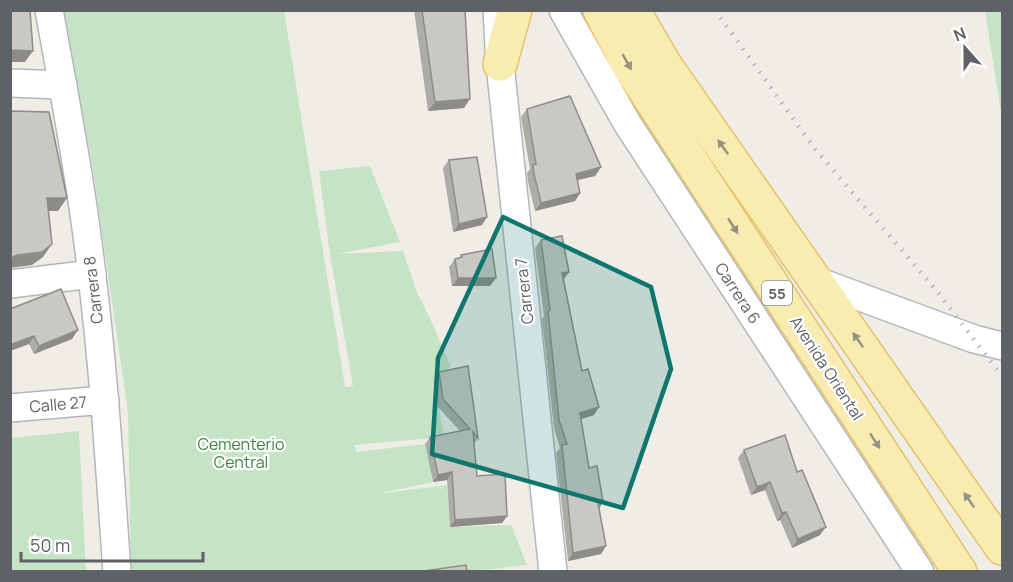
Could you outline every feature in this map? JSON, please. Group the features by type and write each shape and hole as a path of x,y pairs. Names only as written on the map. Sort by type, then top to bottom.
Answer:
{"main road":[{"name":"Avenida Oriental","path":"600,10 628,66 960,572"},
{"name":"55","path":"633,10 665,65 1002,548"},
{"path":"500,64 504,13"}],"street":[{"name":"Carrera 8","path":"49,10 92,274 105,400 117,572"},
{"name":"Carrera 6","path":"562,10 627,123 920,572"},
{"name":"Carrera 7","path":"500,64 553,572"},
{"path":"10,82 63,85"},
{"path":"10,284 92,274"},
{"path":"817,281 974,339 1002,346"},
{"name":"Calle 27","path":"10,408 105,400"}],"highlighted area":[{"path":"503,217 651,287 671,369 623,508 432,454 438,358"}],"green space":[{"name":"Cementerio Central","path":"63,11 284,11 345,387 353,386 330,255 319,171 370,166 400,242 337,254 403,251 417,292 451,367 434,380 444,437 355,445 356,452 425,444 433,482 377,494 447,485 450,527 511,525 527,565 466,572 131,571 128,412 91,156"},
{"path":"985,11 1002,11 1002,118"},
{"path":"79,431 86,571 11,571 11,438"}],"building":[{"path":"10,10 30,10 33,51 10,50"},
{"path":"422,10 465,10 470,99 435,102"},
{"path":"570,96 601,167 576,174 580,193 541,203 534,174 533,165 536,164 527,109"},
{"path":"10,111 49,112 67,198 47,198 52,244 42,252 17,255 10,259"},
{"path":"477,157 487,217 459,224 449,160"},
{"path":"562,236 569,272 562,273 582,371 588,369 599,407 580,413 589,468 597,466 603,502 598,503 606,546 573,553 562,445 567,444 559,420 548,311 550,310 541,240"},
{"path":"492,249 496,278 458,278 455,259 462,257 461,255"},
{"path":"61,289 78,330 39,346 34,336 10,345 10,309"},
{"path":"468,366 478,438 473,432 477,476 505,474 507,516 455,520 452,472 438,475 430,437 470,429 443,399 439,372"},
{"path":"785,435 797,472 802,470 826,527 798,539 786,512 782,513 770,482 757,487 744,450"},
{"path":"466,565 467,572 417,572"}],"railway":[{"path":"715,10 815,149 936,290 1002,376"}]}
